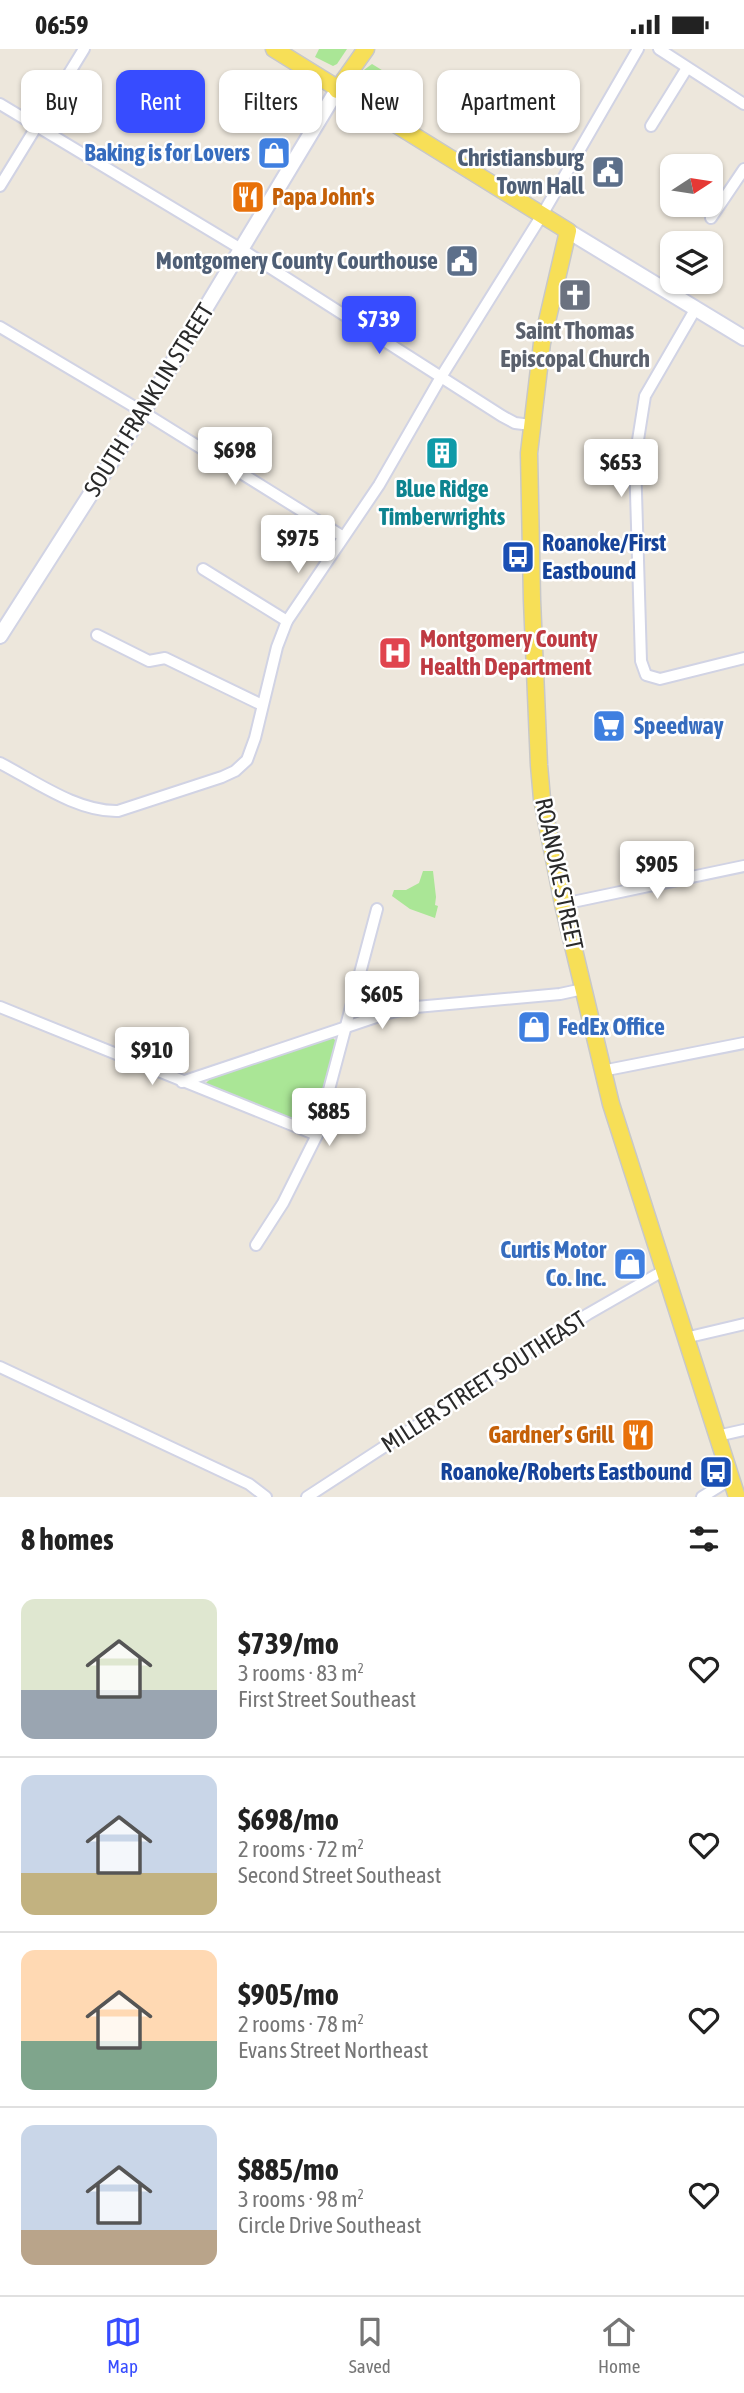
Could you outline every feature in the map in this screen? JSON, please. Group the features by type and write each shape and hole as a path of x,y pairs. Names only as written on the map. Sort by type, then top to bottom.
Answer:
{"main road":[{"path":"274,49 336,89"},
{"path":"351,70 366,49"},
{"name":"SOUTH FRANKLIN STREET","path":"0,636 143,412 336,92"},
{"path":"408,133 744,338"},
{"name":"ROANOKE STREET","path":"568,231 542,343 531,425 530,520 539,765 548,833 602,1071 663,1271 737,1497"}],"street":[{"path":"71,70 84,49"},
{"path":"0,763 77,802 107,811 118,811 235,771 247,760 277,647 287,621 379,485 441,377 542,215 638,49"},
{"path":"659,49 744,104"},
{"path":"651,126 687,68"},
{"path":"0,104 21,117"},
{"path":"0,186 32,133"},
{"path":"46,133 241,249 508,420 531,425"},
{"path":"711,218 744,169"},
{"path":"696,309 645,396 635,459 641,661 646,675 660,679 744,658"},
{"path":"0,327 342,536"},
{"path":"204,569 287,621"},
{"path":"96,635 149,661 165,658 262,705"},
{"path":"563,904 744,866"},
{"path":"256,1245 283,1203 317,1135 377,909"},
{"path":"182,1082 388,1013 416,1007 560,994 583,989"},
{"path":"0,1007 317,1135"},
{"path":"602,1071 744,1043"},
{"name":"MILLER STREET SOUTHEAST","path":"307,1497 588,1314 663,1271"},
{"path":"685,1338 744,1324"},
{"path":"0,1367 249,1484 266,1497"},
{"path":"717,1436 744,1430"},
{"path":"702,1497 731,1479"}],"green space":[{"path":"319,49 347,49 333,66 315,57"},
{"path":"372,64 382,70 364,70"},
{"path":"423,871 433,871 435,905 438,906 435,918 410,909 392,896 394,890 406,890 419,883"},
{"path":"332,1037 338,1043 314,1125 298,1123 205,1084 210,1079"}],"place":[{"name":"Baking is for Lovers","path":"274,153"},
{"name":"Christiansburg Town Hall","path":"608,172"},
{"name":"Papa John's","path":"248,197"},
{"name":"Montgomery County Courthouse","path":"462,261"},
{"name":"Saint Thomas Episcopal Church","path":"575,295"},
{"name":"Blue Ridge Timberwrights","path":"442,453"},
{"name":"Roanoke/First Eastbound","path":"518,557"},
{"name":"Montgomery County Health Department","path":"395,653"},
{"name":"Speedway","path":"609,726"},
{"name":"FedEx Office","path":"534,1027"},
{"name":"Curtis Motor Co. Inc.","path":"630,1264"},
{"name":"Gardner’s Grill","path":"638,1435"},
{"name":"Roanoke/Roberts Eastbound","path":"716,1472"}]}
